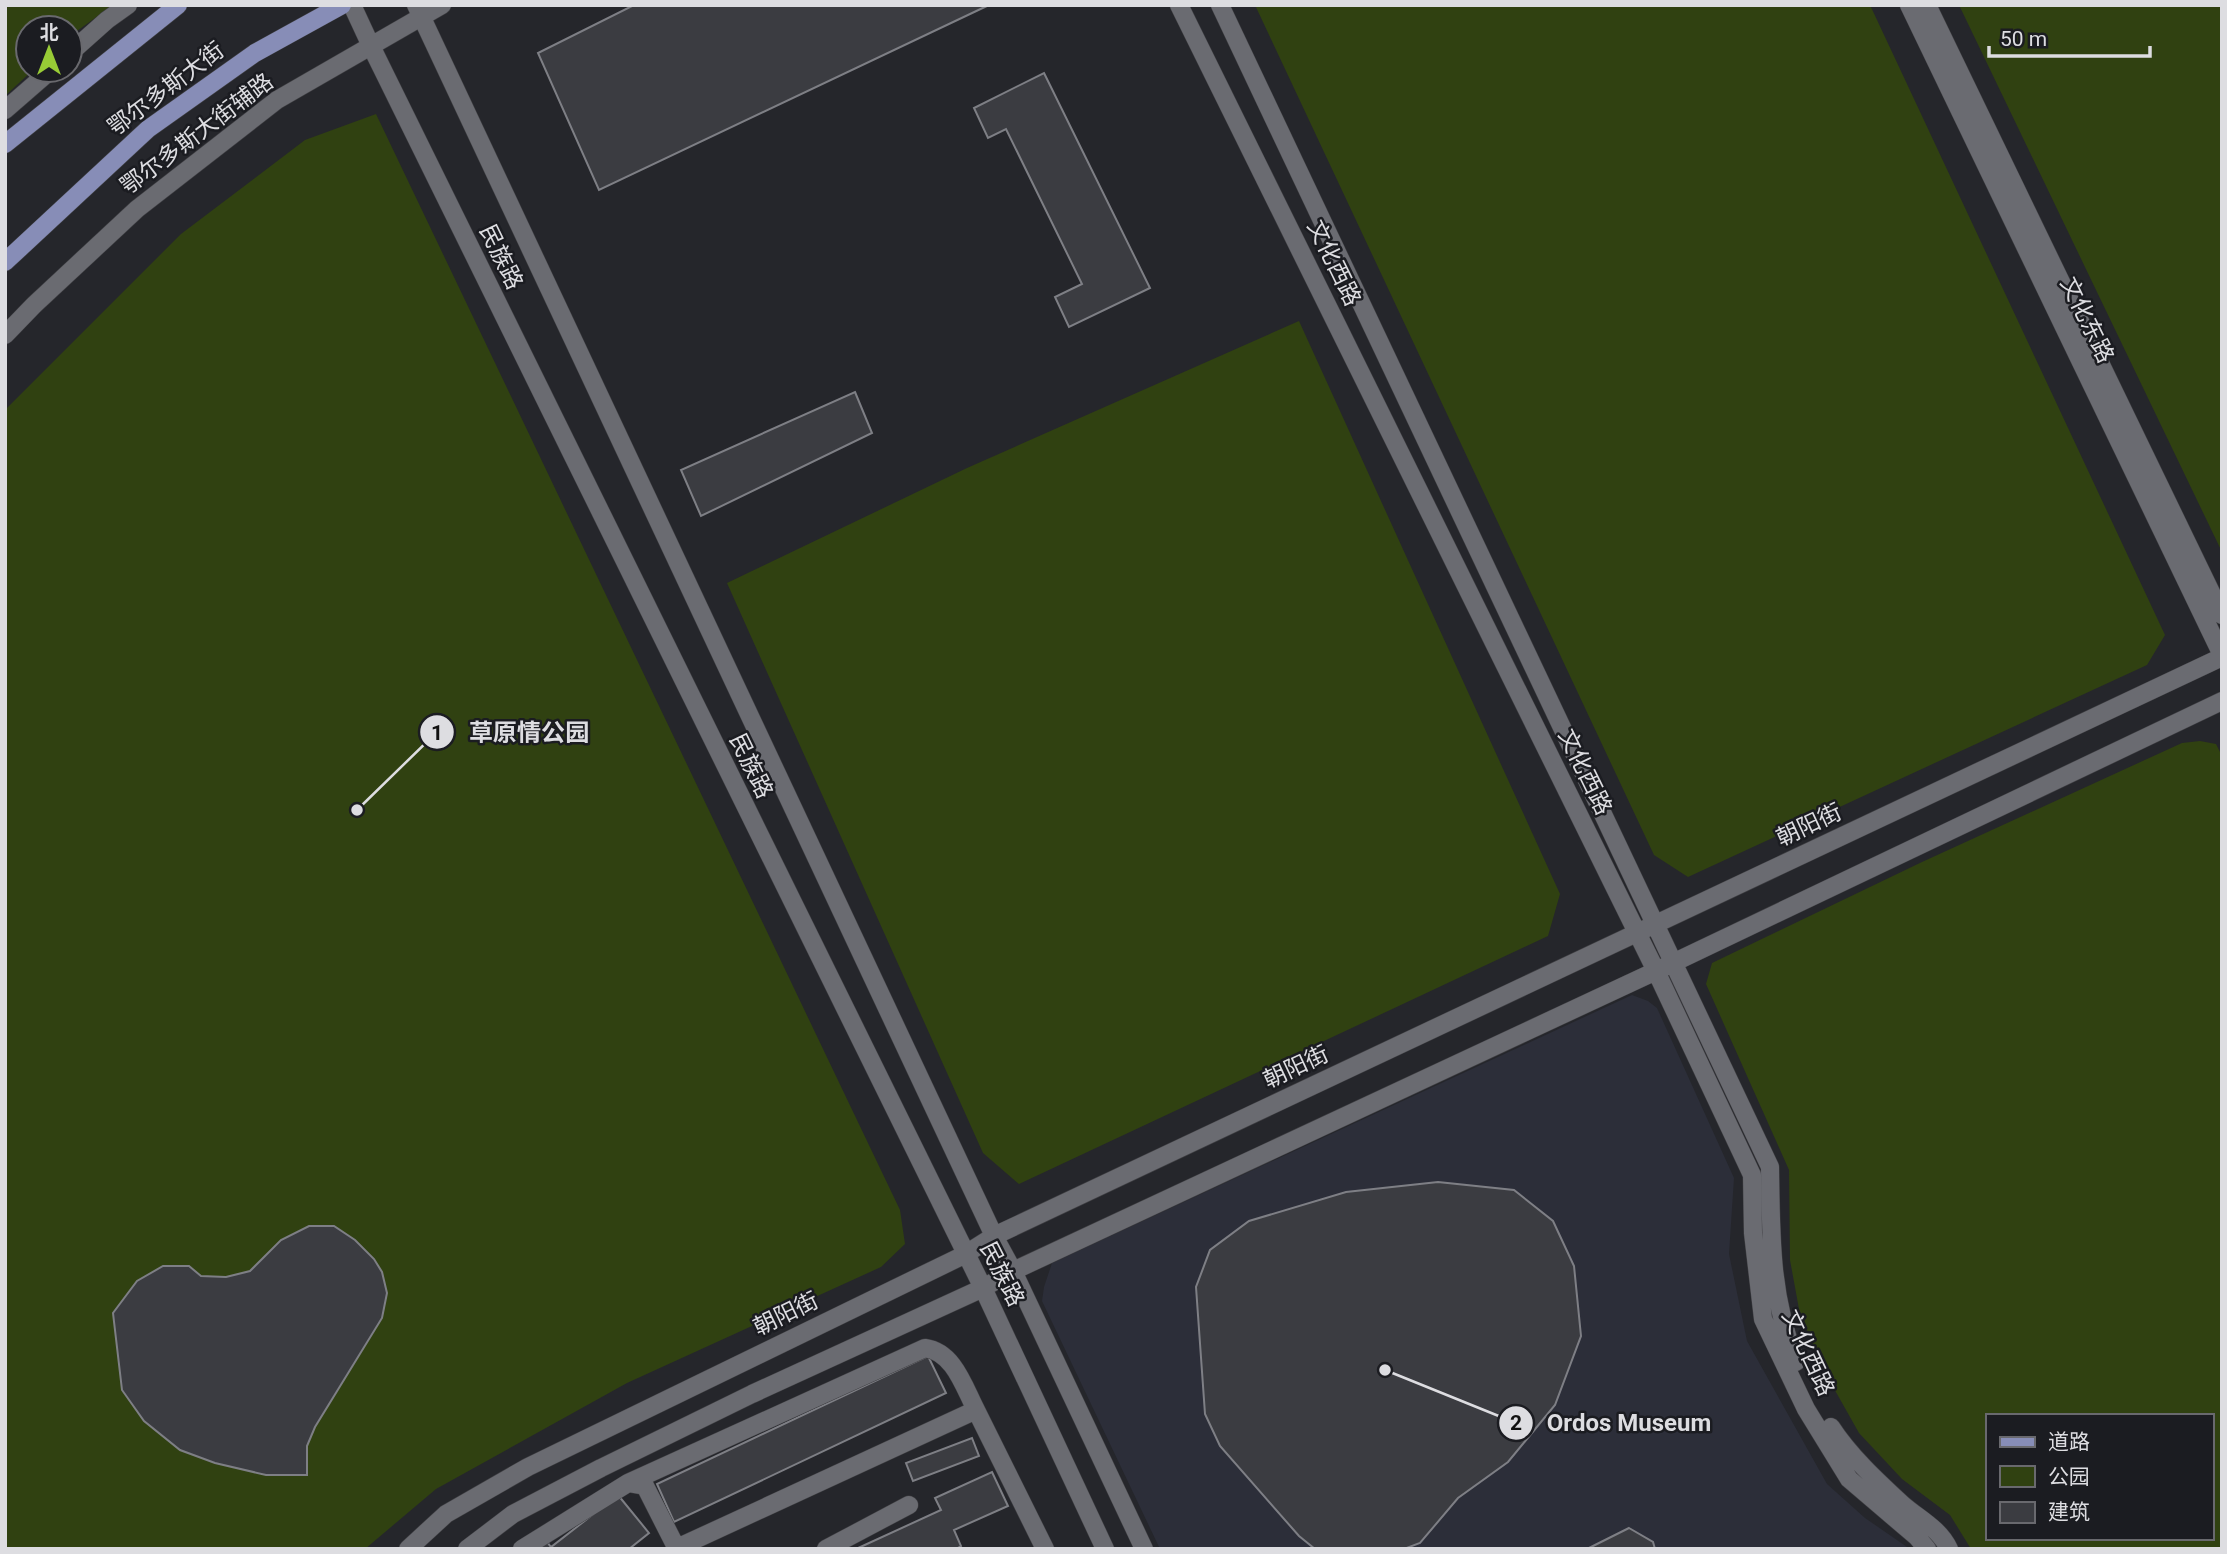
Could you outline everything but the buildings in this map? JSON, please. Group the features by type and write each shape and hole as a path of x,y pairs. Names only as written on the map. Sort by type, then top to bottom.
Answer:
{"main road":[{"path":"5,144 178,5"},
{"name":"鄂尔多斯大街","path":"5,262 148,129 255,53 342,5"}],"street":[{"path":"84,41 128,5"},
{"name":"民族路","path":"352,5 964,1255 983,1288 1105,1549"},
{"name":"鄂尔多斯大街辅路","path":"5,335 137,209 277,100 371,46 419,11 443,5"},
{"name":"文化西路","path":"1180,5 1656,971 1752,1175 1753,1233 1763,1319 1806,1409 1849,1479 1917,1536 1927,1549"},
{"name":"文化西路","path":"1220,5 1770,1167 1771,1264 1783,1331 1802,1379 1841,1443 1902,1504 1943,1535 1949,1549"},
{"name":"文化东路","path":"1909,5 2222,656"},
{"name":"文化东路","path":"1927,5 2222,615"},
{"name":"民族路","path":"419,11 994,1236 1013,1270 1144,1549"},
{"path":"5,110 35,84"},
{"name":"朝阳街","path":"408,1549 446,1514 528,1466 964,1255 994,1236 2222,656"},
{"path":"467,1549 513,1514 752,1394 1656,971 2222,701"},
{"path":"522,1549 628,1483 925,1348 935,1349 948,1358 1045,1549"},
{"path":"628,1483 645,1486 677,1549 976,1410"},
{"path":"827,1549 908,1505"}],"shaded area":[{"path":"1632,995 1657,1008 1734,1178 1729,1254 1747,1341 1827,1484 1865,1518 1910,1549 1160,1549 1042,1301 1052,1263"}],"green space":[{"path":"5,5 113,5 84,26 84,14 14,14 14,84 18,84 5,96"},
{"path":"1255,5 1870,5 2165,635 2147,665 1688,877 1654,855"},
{"path":"1959,5 2222,5 2222,552"},
{"path":"376,114 900,1210 905,1244 881,1267 627,1383 436,1489 365,1549 5,1549 5,410 181,234 305,140"},
{"path":"1299,321 1560,894 1548,936 1019,1184 983,1153 727,583 967,468"},
{"path":"2200,741 2216,744 2222,756 2222,1549 1971,1549 1950,1515 1902,1479 1859,1433 1819,1362 1799,1309 1790,1260 1789,1170 1706,984 1712,963 1922,862 2182,743"}],"place":[{"name":"草原情公园","path":"357,810"},
{"name":"Ordos Museum","path":"1385,1370"}]}
